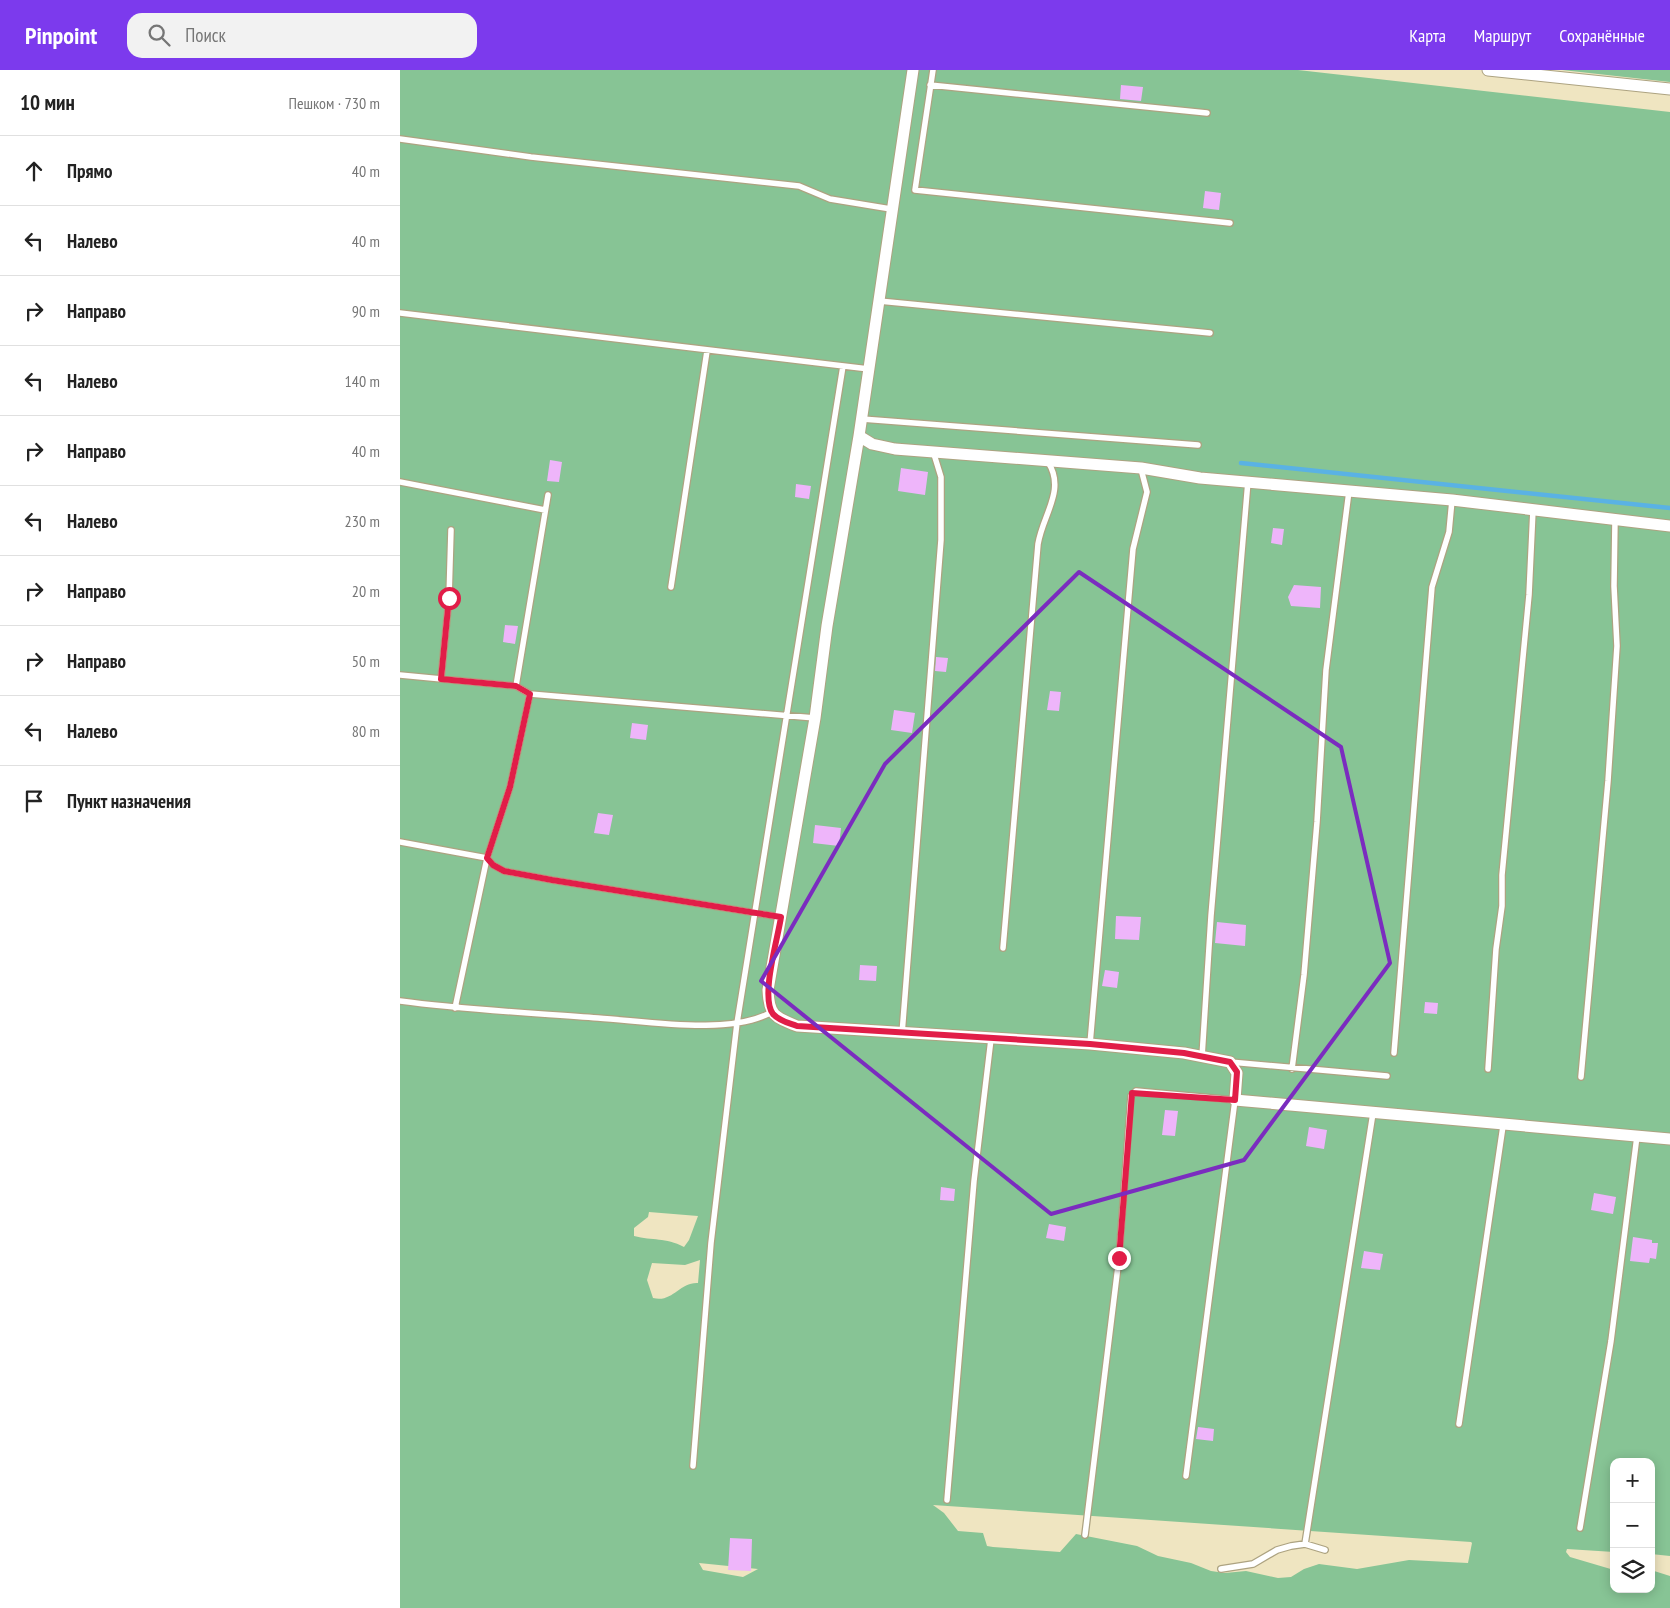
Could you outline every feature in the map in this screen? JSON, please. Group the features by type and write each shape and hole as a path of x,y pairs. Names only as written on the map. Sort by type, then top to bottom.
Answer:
{"street":[{"path":"912,70 862,419 827,626 815,718 768,990 772,1012 778,1019 797,1026 902,1034 1090,1044 1202,1056 1230,1062 1237,1072 1235,1100 1503,1126 1670,1139"},
{"path":"1488,70 1670,89"},
{"path":"859,436 872,444 895,449 1141,468 1200,478 1452,500 1670,526"}],"lane":[{"path":"933,70 915,190 1230,223"},
{"path":"930,85 1207,113"},
{"path":"400,139 531,157 800,186 830,200 891,209"},
{"path":"879,300 1210,333"},
{"path":"400,313 869,369"},
{"path":"671,587 707,351"},
{"path":"693,1466 711,1243 737,1023 753,912 843,366"},
{"path":"862,419 1198,444"},
{"path":"902,1034 941,540 941,476 933,451"},
{"path":"1003,948 1038,544 1044,520 1054,497 1056,482 1054,472 1047,460"},
{"path":"1090,1044 1133,548 1147,492 1146,479 1141,468"},
{"path":"1202,1056 1211,916 1248,481"},
{"path":"400,482 545,510"},
{"path":"1292,1068 1304,975 1316,832 1326,670 1348,491"},
{"path":"516,686 532,603 548,495"},
{"path":"1394,1053 1432,586 1449,532 1452,500"},
{"path":"1488,1069 1496,949 1502,906 1502,875 1528,595 1533,510"},
{"path":"1581,1078 1608,781 1616,666 1615,520"},
{"path":"441,679 449,598 451,530"},
{"path":"400,675 516,686 530,694 815,718"},
{"path":"455,1008 487,858 510,787 530,694"},
{"path":"400,842 487,858 493,865 504,871 781,917"},
{"path":"400,1001 455,1008 710,1025 760,1019 772,1012"},
{"path":"947,1500 974,1181 991,1039"},
{"path":"1230,1062 1387,1076"},
{"path":"1085,1536 1119,1258 1131,1096 1136,1092 1235,1100 1186,1476"},
{"path":"1305,1544 1373,1113"},
{"path":"1459,1424 1503,1126"},
{"path":"1580,1528 1611,1341 1636,1136"},
{"path":"1221,1569 1240,1568 1253,1564 1277,1550 1305,1544 1325,1550"}],"highlighted area":[{"path":"1079,572 1341,747 1390,963 1244,1160 1051,1214 761,981 885,764"}],"green space":[{"path":"400,70 1298,70 1670,112 1670,1556 1655,1554 1655,1458 1610,1458 1610,1552 1567,1549 1566,1552 1570,1557 1610,1569 1610,1593 1655,1593 1655,1571 1670,1576 1670,1608 400,1608","holes":["649,1212 698,1216 689,1240 684,1247 665,1240 634,1236 634,1228 648,1217","700,1260 698,1283 686,1286 666,1298 653,1298 647,1280 652,1263 685,1265","933,1505 1471,1542 1472,1543 1468,1563 1409,1560 1357,1569 1319,1564 1304,1569 1291,1577 1278,1578 1246,1571 1225,1573 1211,1571 1191,1563 1158,1556 1137,1546 1076,1534 1060,1552 987,1546 983,1533 958,1531 944,1513","699,1563 758,1569 743,1577 703,1570"]},
{"path":"1562,70 1670,70 1670,82"}],"building":[{"path":"1121,85 1143,87 1141,101 1120,99"},
{"path":"1205,191 1221,193 1219,210 1203,208"},
{"path":"550,460 562,462 559,482 547,481"},
{"path":"901,468 928,472 925,495 898,491"},
{"path":"796,484 811,486 809,499 795,497"},
{"path":"1273,528 1284,529 1282,545 1271,543"},
{"path":"1294,585 1321,587 1320,608 1291,606 1288,597"},
{"path":"505,625 518,626 515,644 503,642"},
{"path":"936,657 948,658 946,672 935,671"},
{"path":"1050,691 1061,692 1059,711 1047,710"},
{"path":"894,710 915,713 912,733 891,730"},
{"path":"632,723 648,725 646,740 630,738"},
{"path":"598,813 613,815 609,835 594,833"},
{"path":"815,825 841,828 839,846 813,843"},
{"path":"1116,916 1141,917 1139,940 1115,939"},
{"path":"1217,922 1246,925 1245,946 1215,943"},
{"path":"860,965 877,966 876,981 859,980"},
{"path":"1105,970 1119,972 1117,988 1102,986"},
{"path":"1425,1002 1438,1003 1437,1014 1424,1013"},
{"path":"1165,1110 1178,1111 1175,1136 1162,1135"},
{"path":"1309,1127 1327,1130 1324,1149 1306,1146"},
{"path":"941,1187 955,1189 954,1201 940,1200"},
{"path":"1594,1193 1616,1197 1613,1214 1591,1210"},
{"path":"1049,1224 1066,1227 1064,1241 1046,1238"},
{"path":"1633,1237 1652,1240 1652,1243 1658,1243 1656,1259 1650,1258 1649,1263 1630,1261"},
{"path":"1364,1251 1383,1254 1380,1270 1361,1268"},
{"path":"1198,1427 1214,1429 1213,1441 1196,1439"},
{"path":"730,1538 752,1539 751,1571 728,1570"}],"waterway":[{"path":"1241,463 1670,508"}],"route":[{"path":"449,598 441,679 516,686 530,694 510,787 487,858 493,865 504,871 552,880 781,917 768,990 769,1005 778,1019 797,1026 902,1034 1090,1044 1184,1053 1230,1062 1237,1072 1235,1100 1132,1093 1119,1258"}]}
